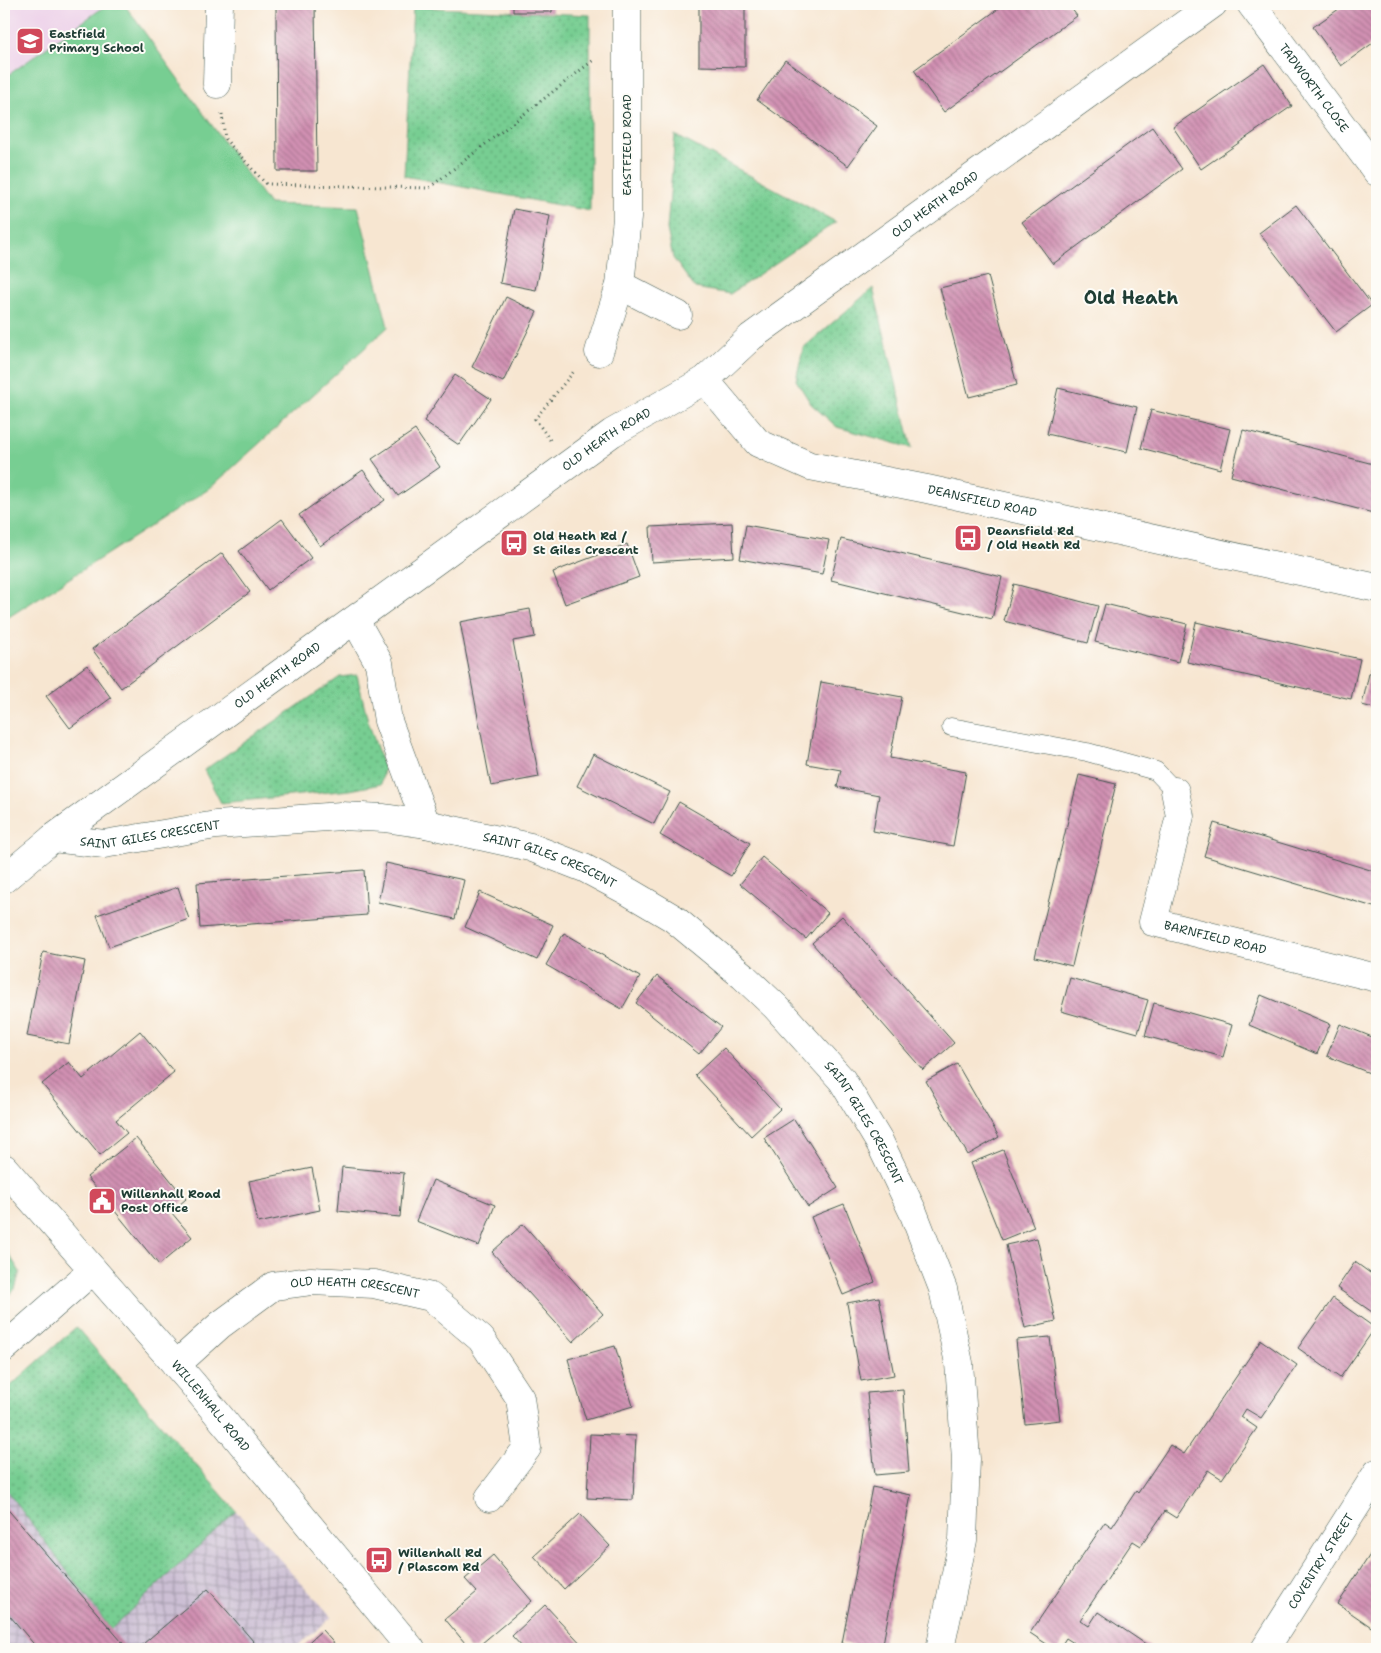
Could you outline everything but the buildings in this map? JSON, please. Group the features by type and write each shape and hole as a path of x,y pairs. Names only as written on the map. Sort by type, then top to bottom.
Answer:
{"main road":[{"path":"217,84 219,4"},
{"name":"EASTFIELD ROAD","path":"599,352 620,285 627,218 627,4"},
{"name":"OLD HEATH ROAD","path":"4,878 53,838 612,433 706,380 751,337 1213,4"},
{"name":"TADWORTH CLOSE","path":"1251,4 1377,172"},
{"path":"620,285 678,315"},
{"name":"DEANSFIELD ROAD","path":"706,380 758,442 810,466 927,489 1377,588"},
{"path":"355,620 379,663 388,720 426,824"},
{"name":"BARNFIELD ROAD","path":"1175,791 1180,816 1153,922 1377,978"},
{"name":"SAINT GILES CRESCENT","path":"53,838 104,844 216,825 341,816 384,818 426,824 530,847 584,868 673,918 708,946 776,1007 842,1080 880,1143 913,1212 943,1289 959,1363 966,1459 963,1540 940,1649"},
{"name":"WILLENHALL ROAD","path":"4,1168 176,1365 411,1649"},
{"path":"4,1348 93,1270"},
{"name":"OLD HEATH CRESCENT","path":"176,1365 220,1325 273,1286 312,1281 374,1284 430,1297 481,1339 520,1398 527,1448 490,1498"},
{"name":"COVENTRY STREET","path":"1265,1649 1377,1473"}],"lane":[{"path":"951,727 1087,752 1156,771 1175,791"}],"path":[{"path":"217,84 225,139 266,184 429,188 627,34"},
{"path":"569,464 535,420 580,364 599,352"}],"shaded area":[{"name":"Eastfield Primary School","path":"4,4 108,4 4,78"},
{"path":"4,1487 111,1629 236,1511 332,1617 294,1649 4,1649"}],"green space":[{"path":"108,4 124,4 269,204 358,207 388,327 209,489 4,620 4,78"},
{"path":"413,7 590,15 590,211 404,176"},
{"path":"675,135 836,222 730,294 695,288 673,258 667,229"},
{"path":"873,288 912,448 837,427 811,404 796,380 803,348"},
{"path":"357,675 368,721 384,769 381,784 350,790 221,803 204,770 340,677"},
{"path":"4,1246 20,1272 15,1289 4,1301"},
{"path":"76,1327 236,1511 111,1629 4,1487 4,1392"}],"place":[{"name":"Eastfield Primary School","path":"30,41"},
{"name":"Deansfield Rd / Old Heath Rd","path":"968,538"},
{"name":"Old Heath Rd / St Giles Crescent","path":"514,543"},
{"name":"Willenhall Road Post Office","path":"102,1201"},
{"name":"Willenhall Rd / Plascom Rd","path":"379,1560"}],"district":[{"name":"Old Heath","path":"1131,298"}]}
